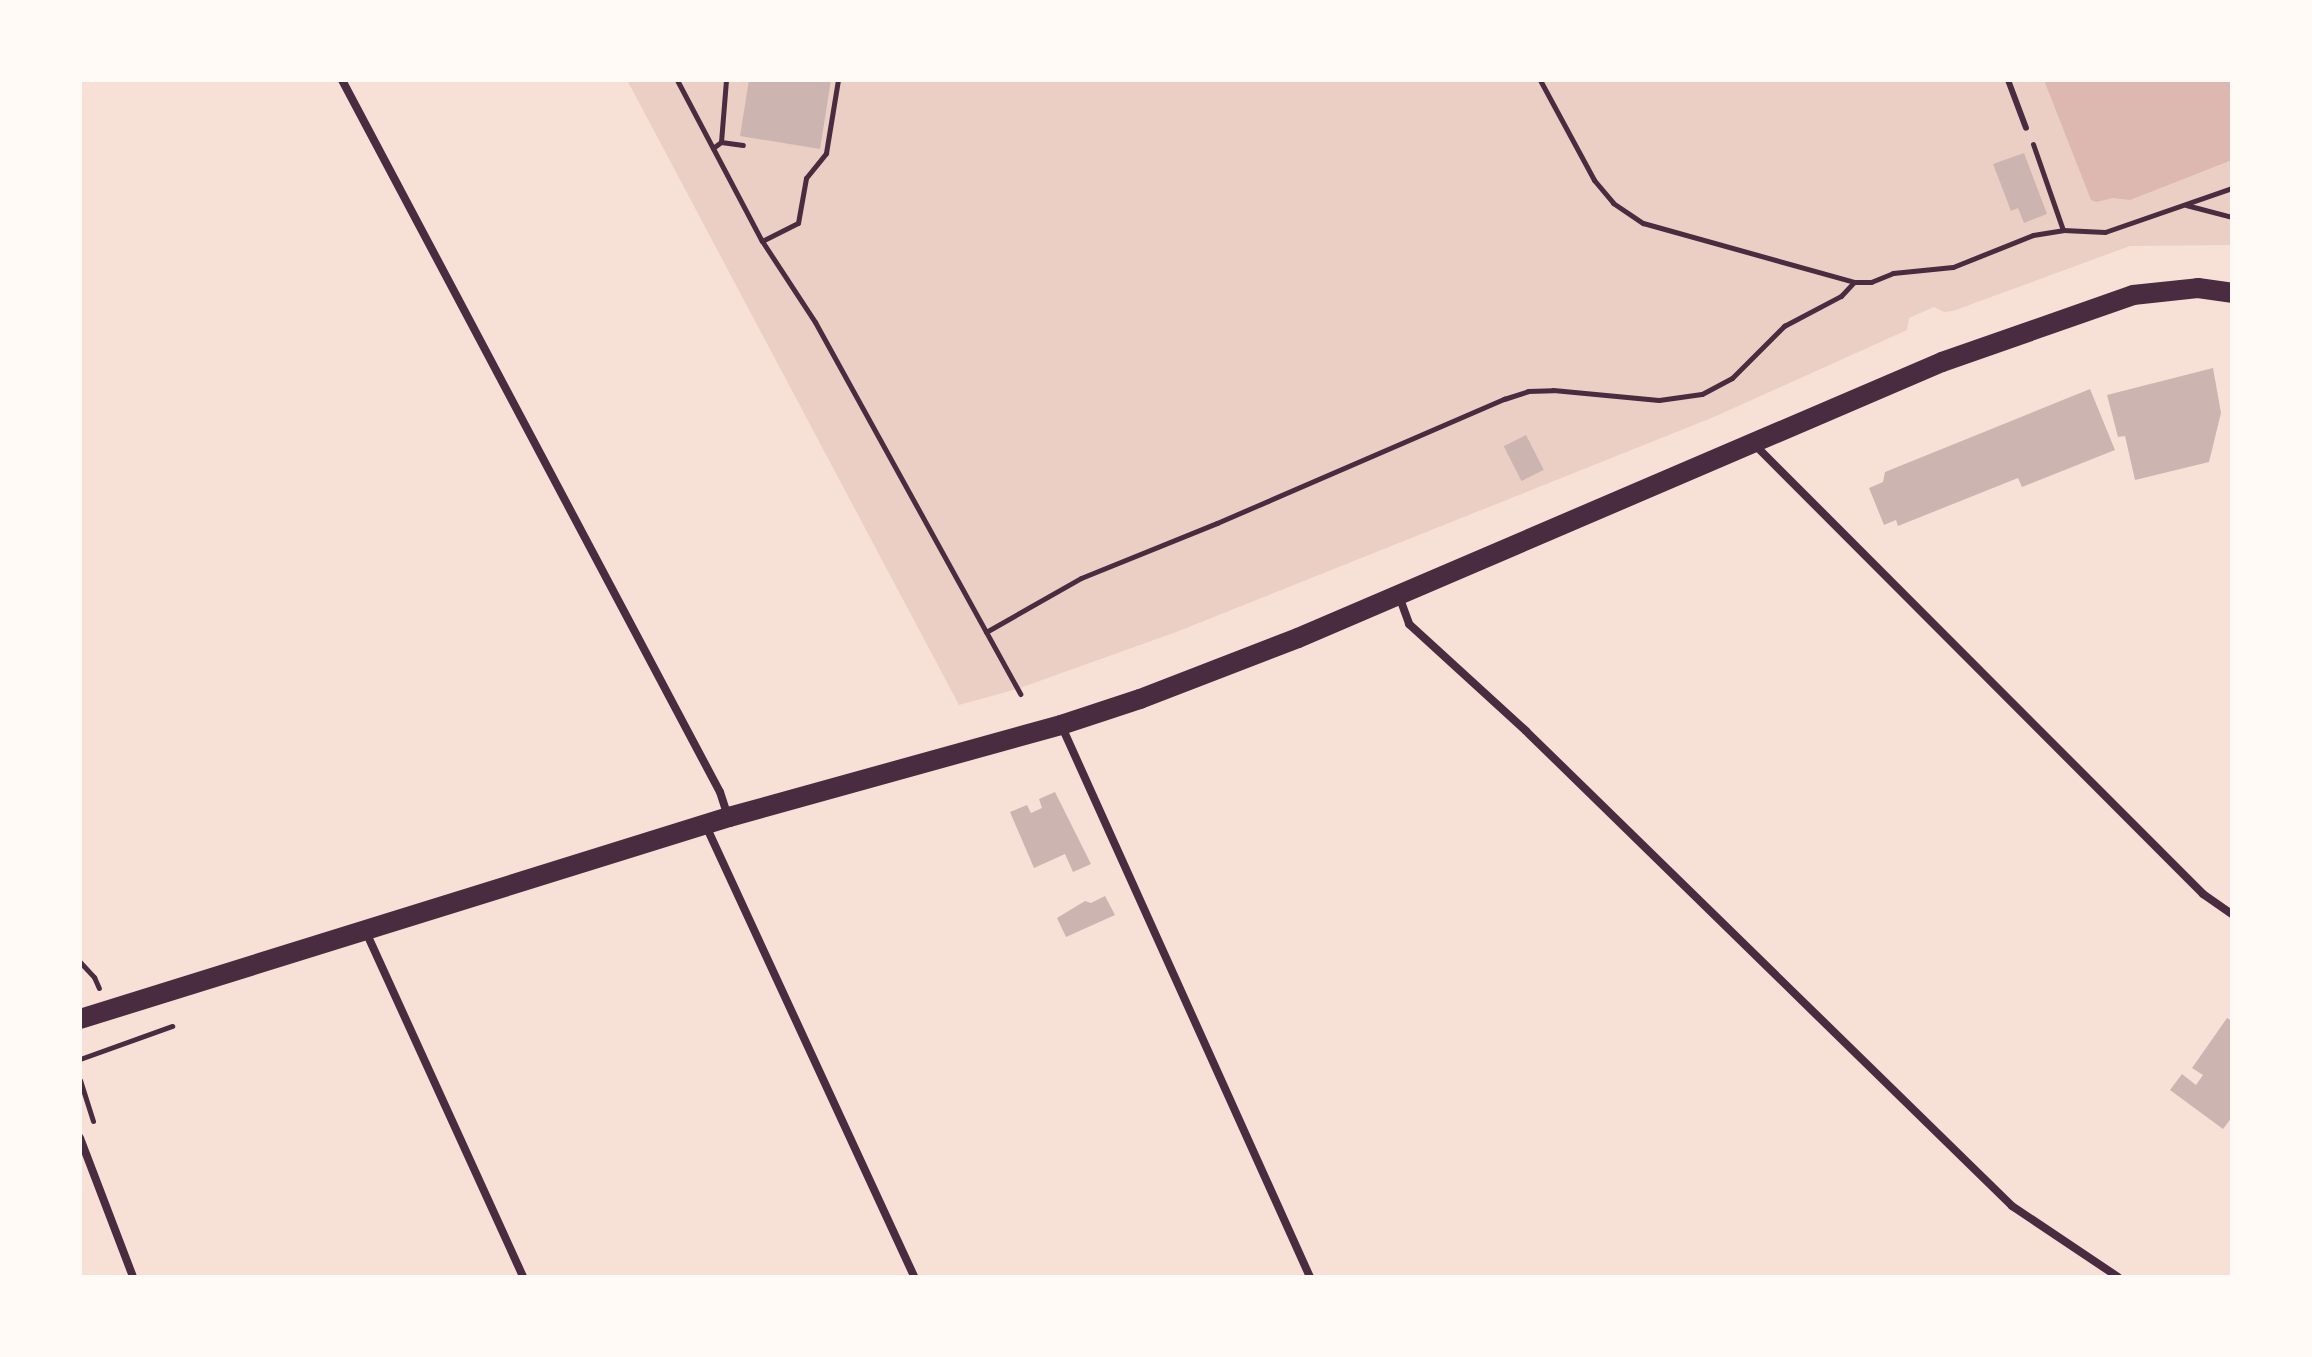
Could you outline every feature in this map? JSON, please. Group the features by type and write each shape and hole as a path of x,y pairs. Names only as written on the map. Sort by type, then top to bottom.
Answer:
{"main road":[{"path":"80,1019 729,817 1061,725 1234,664 1942,362 2097,305 2133,295 2198,288 2232,293"}],"street":[{"path":"342,80 720,792 729,817"},
{"path":"1753,443 2203,894 2232,914"},
{"path":"1399,596 1409,624 1526,731 2012,1206 2118,1277"},
{"path":"1061,725 1310,1277"},
{"path":"706,826 914,1277"},
{"path":"364,929 523,1277"},
{"path":"80,1138 133,1277"}],"lane":[{"path":"2008,80 2026,128"}],"path":[{"path":"677,80 762,241 815,322 1020,694"},
{"path":"721,142 726,80"},
{"path":"762,241 798,223 806,178 826,153 838,80"},
{"path":"1540,80 1594,180 1613,203 1643,223 1854,282 1871,282 1893,273 1953,267 2033,235 2063,230 2105,232 2232,188"},
{"path":"2026,128 2063,230"},
{"path":"713,148 721,142 743,145"},
{"path":"2185,205 2232,217"},
{"path":"986,632 1081,578 1528,391 1553,390 1659,400 1702,394 1750,363 1784,326 1841,296 1854,282"},
{"path":"80,962 94,977 102,995"},
{"path":"80,1059 172,1026"},
{"path":"117,1039 119,1046"},
{"path":"80,1080 96,1131"}],"shaded area":[{"path":"627,80 2232,80 2232,245 2130,246 1953,311 1944,312 1934,307 1909,318 1907,330 1714,417 1179,631 1017,689 959,705"},
{"path":"2044,80 2232,80 2232,160 2130,200 2091,200"}],"building":[{"path":"749,80 831,80 820,149 740,136"},
{"path":"2024,153 2047,214 2024,223 2018,208 2011,211 1993,164"},
{"path":"2213,368 2221,413 2209,462 2135,480 2125,436 2118,437 2107,395"},
{"path":"2090,389 2115,450 2022,487 2018,478 1898,526 1896,520 1884,525 1869,488 1883,482 1885,472"},
{"path":"1526,435 1544,470 1521,481 1504,446"},
{"path":"1055,792 1091,864 1073,872 1065,854 1034,868 1010,812 1027,805 1031,813 1042,808 1039,799"},
{"path":"1105,896 1115,915 1066,937 1057,918 1085,901 1091,903"},
{"path":"2227,1018 2232,1021 2232,1117 2223,1129 2170,1090 2182,1074 2196,1085 2203,1075 2192,1068"}]}
